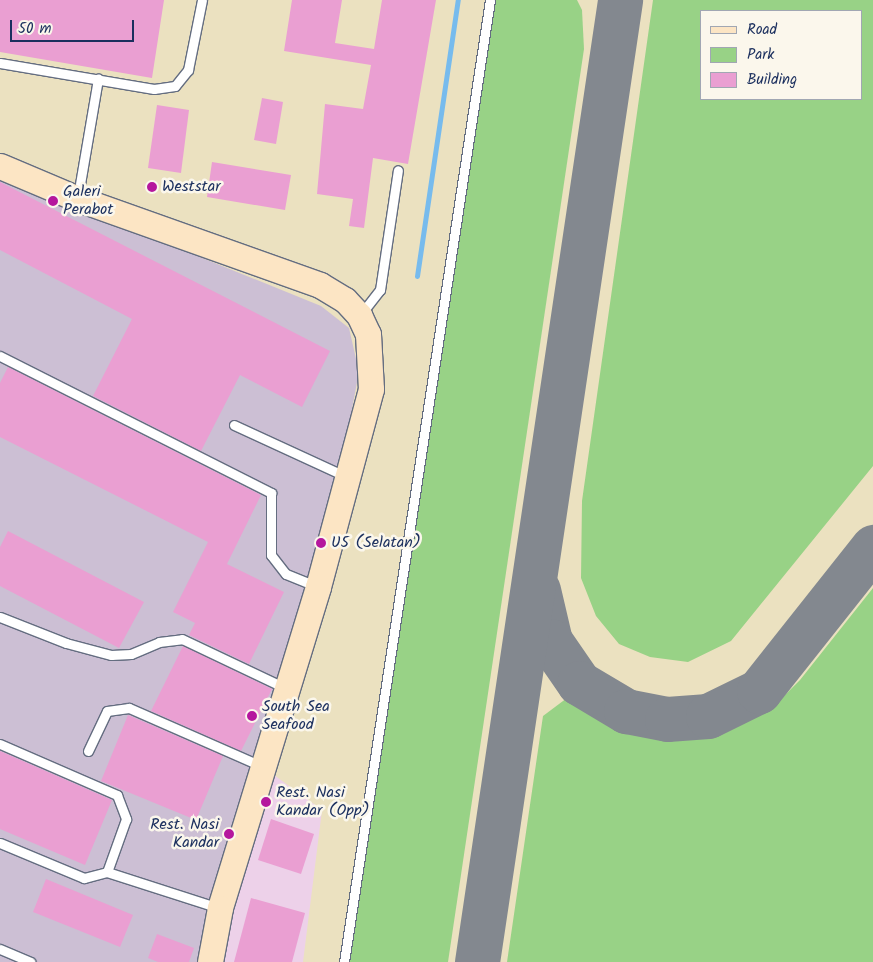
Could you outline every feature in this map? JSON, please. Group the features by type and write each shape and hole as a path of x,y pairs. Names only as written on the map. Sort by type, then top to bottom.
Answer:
{"street":[{"path":"0,149 80,184 134,217"},
{"path":"0,166 73,197 134,217 320,285 344,300 359,315 368,334 371,388 318,587 220,908 210,962"}],"lane":[{"path":"0,62 154,89 175,86 188,70 202,0"},
{"path":"344,962 490,0"},
{"path":"80,184 98,79"},
{"path":"359,315 373,302 380,290 398,170"},
{"path":"0,356 272,492 271,555 286,574 318,587"},
{"path":"234,425 348,477"},
{"path":"0,617 66,643 111,655 132,654 159,642 182,639 287,689"},
{"path":"88,751 107,711 129,708 263,767"},
{"path":"0,744 117,795 126,819 106,872"},
{"path":"0,843 84,878 106,872 220,908"},
{"path":"0,949 30,962"}],"shaded area":[{"path":"0,176 321,306 349,328 359,372 318,587 210,962 0,962"},
{"path":"263,767 322,810 303,962 216,962"}],"green space":[{"path":"494,0 577,0 582,10 584,49 448,962 349,962"},
{"path":"653,0 873,0 873,466 731,641 688,662 650,657 619,644 596,616 581,578 582,501"},
{"path":"873,588 873,962 507,962 543,716 567,698 605,722 647,735 695,737 739,723 774,706 800,680"}],"building":[{"path":"0,0 164,0 152,78 0,52"},
{"path":"292,0 342,0 335,43 374,49 382,0 436,0 408,164 373,158 364,228 349,226 353,199 317,194 325,104 363,109 371,65 284,51"},
{"path":"262,98 283,102 276,144 254,140"},
{"path":"157,105 189,110 181,173 148,168"},
{"path":"212,162 291,175 285,210 207,197"},
{"path":"0,182 330,351 302,407 240,375 201,451 93,396 132,319 0,250"},
{"path":"8,367 261,495 227,564 284,592 249,664 189,635 195,623 173,612 208,542 0,437 0,383"},
{"path":"8,531 144,602 119,648 0,586 0,547"},
{"path":"183,646 272,689 241,751 151,711"},
{"path":"128,715 223,756 196,820 101,781"},
{"path":"0,751 112,800 85,865 0,829"},
{"path":"271,819 314,834 301,874 258,860"},
{"path":"46,879 133,915 120,947 33,912"},
{"path":"251,898 305,913 292,962 234,962"},
{"path":"157,934 194,948 189,962 158,962 148,958"}],"waterway":[{"path":"417,276 458,0"}],"taxiway":[{"path":"477,962 620,0"},
{"path":"538,590 550,641 579,683 626,711 667,719 708,716 759,691 873,547"}],"place":[{"name":"Weststar","path":"152,187"},
{"name":"Galeri Perabot","path":"53,201"},
{"name":"U5 (Selatan)","path":"321,543"},
{"name":"South Sea Seafood","path":"252,716"},
{"name":"Rest. Nasi Kandar (Opp)","path":"266,802"},
{"name":"Rest. Nasi Kandar","path":"229,834"}]}
